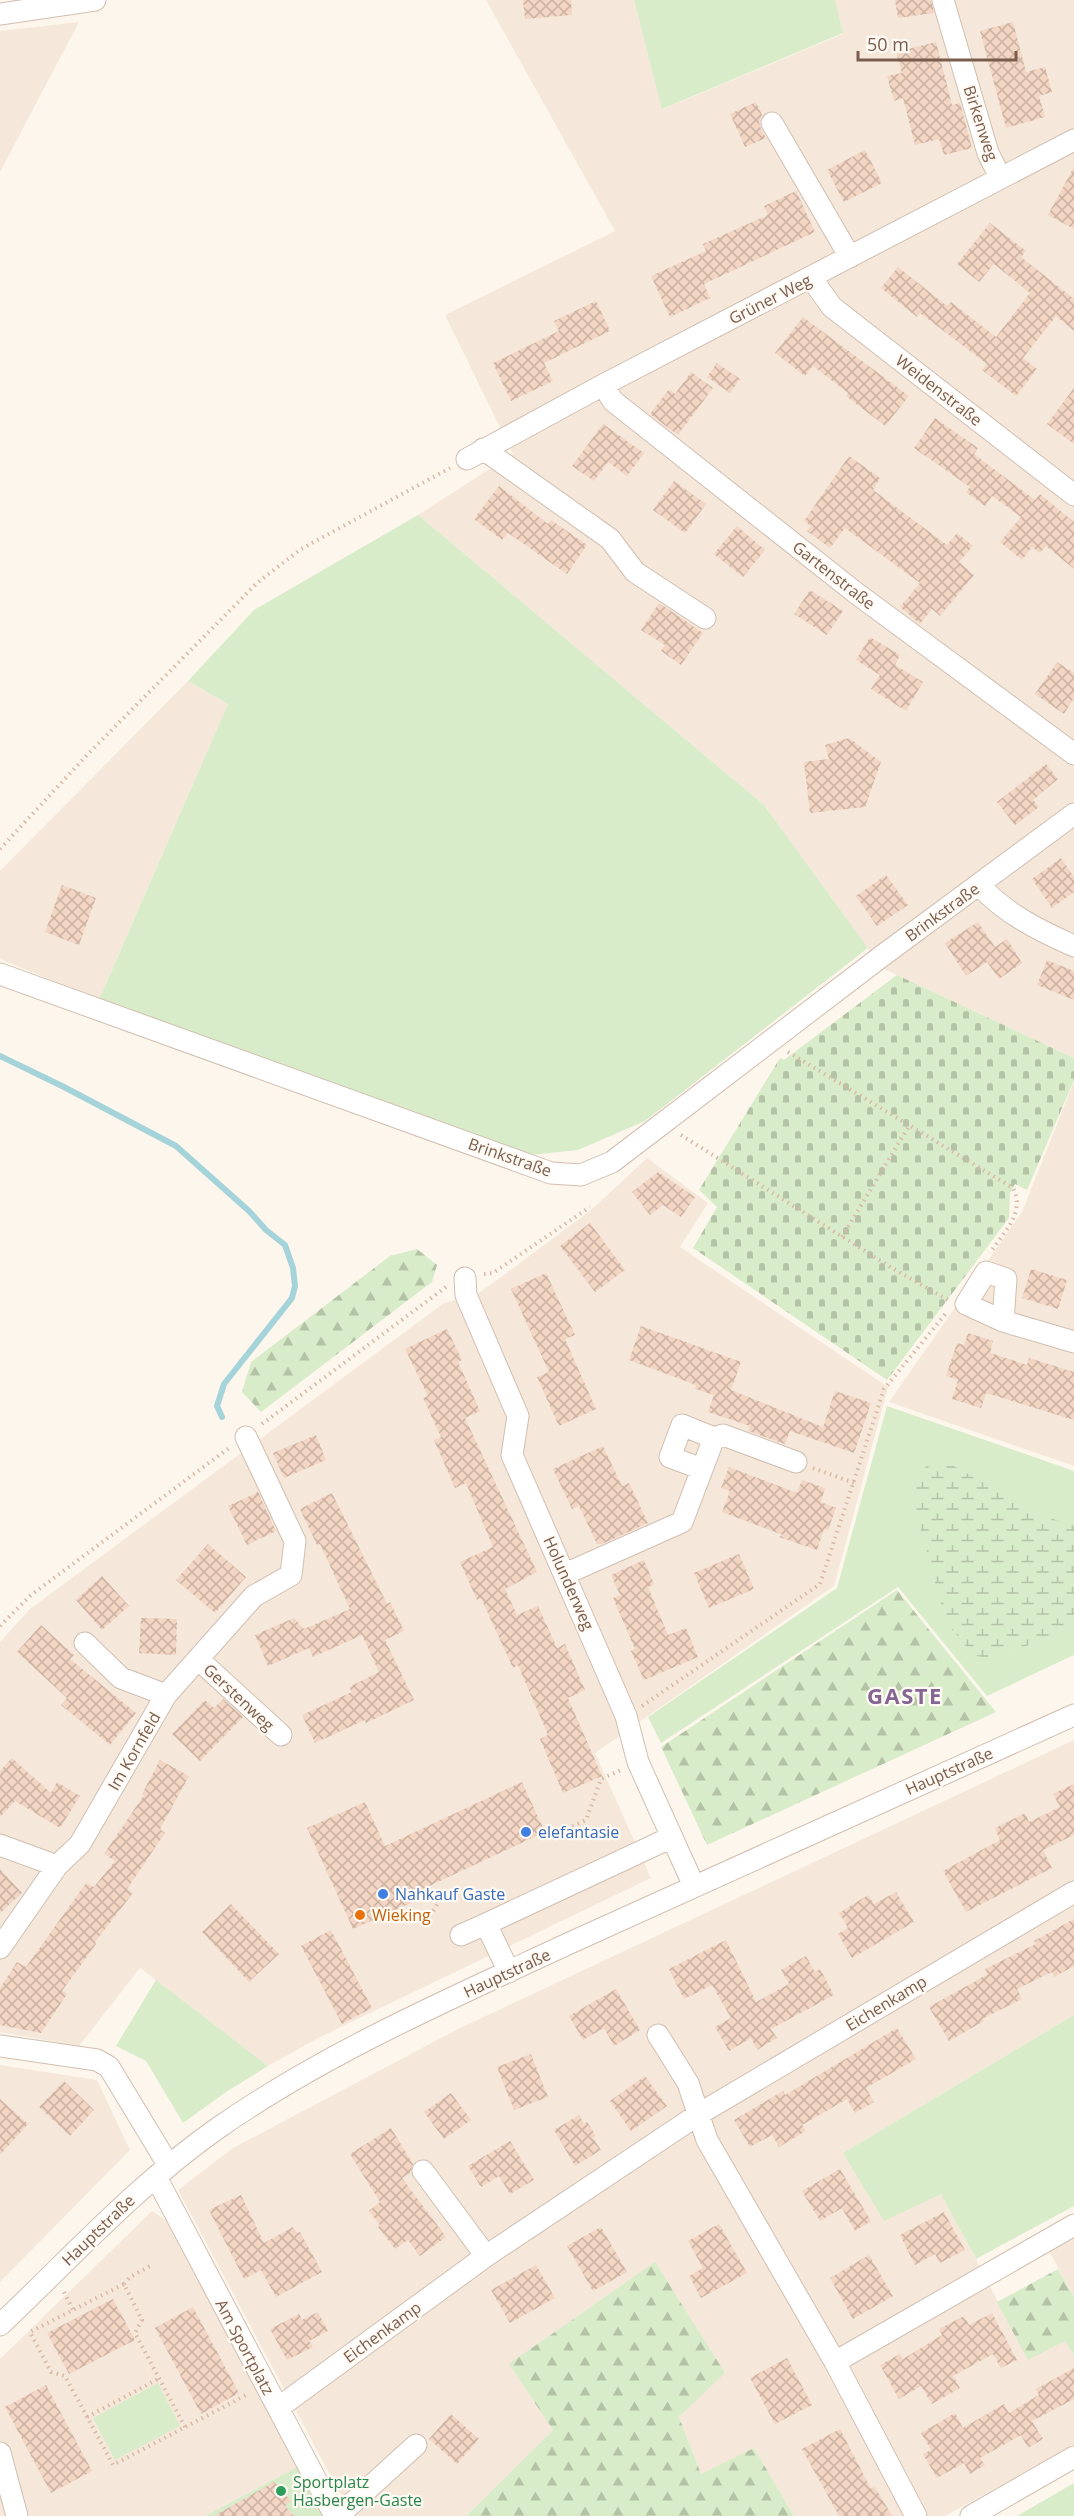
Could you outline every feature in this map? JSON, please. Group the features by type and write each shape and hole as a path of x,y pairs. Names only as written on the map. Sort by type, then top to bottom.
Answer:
{"street":[{"path":"0,14 94,0"},
{"name":"Birkenweg","path":"943,0 988,153 1000,177"},
{"path":"772,123 850,257"},
{"name":"Grüner Weg","path":"475,454 1074,140"},
{"name":"Weidenstraße","path":"811,278 832,307 1074,495"},
{"name":"Gartenstraße","path":"603,385 614,401 856,593 1074,754"},
{"path":"475,454 610,539 635,572 705,618"},
{"name":"Brinkstraße","path":"0,974 551,1173 581,1174 612,1162 1074,814"},
{"path":"979,885 995,902 1032,927 1074,946"},
{"path":"1003,1321 1006,1279 986,1272 966,1304 1003,1321 1074,1342"},
{"name":"Holunderweg","path":"465,1278 466,1294 518,1416 512,1455 626,1716 638,1762 694,1886"},
{"path":"702,1469 670,1457 682,1425 714,1438 723,1435 796,1462"},
{"name":"Im Kornfeld","path":"0,1948 57,1866 80,1844 166,1695 254,1596 291,1575 294,1541 246,1437"},
{"path":"565,1574 682,1522 714,1438"},
{"path":"85,1643 121,1678 166,1695"},
{"name":"Gerstenweg","path":"198,1659 281,1735"},
{"name":"Hauptstraße","path":"0,2325 121,2207 162,2172 218,2128 332,2058 509,1971 1074,1715"},
{"path":"461,1935 672,1838"},
{"path":"0,1845 57,1866"},
{"name":"Eichenkamp","path":"278,2408 486,2256 699,2114 1074,1892"},
{"path":"486,1924 509,1971"},
{"path":"658,2034 688,2083 707,2140 835,2362 916,2516"},
{"name":"Am Sportplatz","path":"0,2046 97,2060 109,2067 265,2385 337,2516"},
{"path":"423,2171 486,2256"},
{"path":"835,2362 1074,2225"},
{"path":"337,2516 416,2445"},
{"path":"0,2453 17,2516"},
{"path":"971,2516 1074,2457"}],"path":[{"path":"0,849 87,755 257,583 301,549 475,454"},
{"path":"776,1038 791,1055 1012,1188 1018,1198 1017,1212 984,1261 986,1272"},
{"path":"626,1716 820,1584 884,1389 954,1303 842,1237 663,1124"},
{"path":"842,1237 909,1126"},
{"path":"465,1278 493,1273 590,1207"},
{"path":"796,1462 854,1483"},
{"path":"556,1834 586,1820 602,1779 638,1762"},
{"path":"430,1916 443,1894"},
{"path":"152,2265 130,2277 124,2284 30,2332 51,2372 65,2376 113,2465 265,2385"},
{"path":"124,2284 142,2320 135,2333 185,2427"},
{"path":"63,2291 74,2310"},
{"path":"87,2417 160,2378"}],"shaded area":[{"path":"486,0 634,0 663,109 843,34 835,0 1074,0 1074,1058 876,965 868,948 764,805 418,515 513,454 445,315 615,231"},
{"path":"79,22 0,172 0,31"},
{"path":"188,681 228,704 99,1000 0,959 0,871"},
{"path":"1074,1081 1074,1466 889,1402 1022,1212"},
{"path":"647,1158 708,1203 680,1247 888,1387 834,1586 595,1753 651,1878 320,2037 268,2066 140,1968 79,2046 0,2032 0,1642 30,1609 444,1303 476,1295 500,1278 591,1210"},
{"path":"1074,1740 1074,2015 843,2153 941,2193 1028,2359 1065,2341 1074,2355 1074,2445 945,2516 794,2516 754,2448 701,2475 679,2417 509,2363 553,2430 466,2516 352,2516 178,2190 233,2148 456,2030"},
{"path":"0,2065 97,2080 130,2150 0,2282"},
{"path":"152,2211 170,2223 299,2466 205,2516 0,2516 0,2359"},
{"path":"1074,2237 1074,2297 1049,2251"}],"green space":[{"path":"634,0 835,0 843,33 662,109"},
{"path":"418,515 764,805 868,948 645,1121 578,1150 531,1155 99,1000 228,704 188,681 254,610"},
{"path":"897,975 1074,1058 1074,1080 1027,1190 1015,1184 1010,1193 1009,1218 887,1380 693,1248 717,1207 699,1190 780,1058 784,1060"},
{"path":"417,1249 437,1265 432,1282 261,1412 242,1392 251,1362 390,1256"},
{"path":"887,1406 1074,1471 1074,1655 987,1696 898,1587 661,1743 648,1717 837,1588"},
{"path":"931,1462 954,1466 1016,1501 1053,1519 1074,1526 1074,1625 1026,1646 986,1658 973,1655 946,1622 914,1505 913,1479"},
{"path":"897,1590 996,1712 707,1845 661,1747"},
{"path":"156,1980 268,2066 183,2123 146,2061 116,2046"},
{"path":"1074,2015 1074,2206 976,2259 941,2194 884,2221 843,2153"},
{"path":"655,2262 725,2373 679,2417 701,2474 754,2448 794,2516 466,2516 553,2430 509,2364"},
{"path":"1058,2269 1074,2297 1074,2355 1065,2341 1028,2360 997,2302"},
{"path":"158,2383 180,2426 115,2460 93,2418"},
{"name":"Sportplatz Hasbergen-Gaste","path":"299,2466 323,2516 205,2516"},
{"path":"1074,2483 1074,2516 1017,2516"}],"building":[{"path":"523,0 571,0 572,15 525,19"},
{"path":"895,0 931,0 934,13 898,18"},
{"path":"1013,22 1026,72 1045,67 1052,92 1039,96 1045,117 1006,128 980,31"},
{"path":"936,42 952,105 960,103 972,148 944,155 939,139 915,145 903,98 894,101 887,76 902,73 896,52"},
{"path":"756,102 762,115 759,122 766,138 745,147 730,114"},
{"path":"865,150 882,183 844,202 827,170"},
{"path":"1074,167 1074,229 1048,215"},
{"path":"796,191 815,232 704,284 710,298 670,317 651,276 706,251 703,244 768,215 764,206"},
{"path":"990,223 1026,251 1021,257 1074,299 1074,331 1056,316 1023,358 1037,369 1016,396 982,370 987,364 920,313 917,317 881,288 898,267 947,306 951,302 996,337 1030,293 994,264 979,282 957,264"},
{"path":"596,301 610,331 544,363 553,381 511,401 493,363 559,331 554,321"},
{"path":"803,317 909,396 885,426 846,396 848,393 813,366 805,376 775,353"},
{"path":"717,363 740,379 730,393 707,377"},
{"path":"691,372 713,388 678,435 650,414 669,389 675,394"},
{"path":"1074,388 1074,444 1047,424"},
{"path":"935,418 978,448 974,454 1035,500 1040,494 1074,522 1074,569 1046,546 1040,553 1032,547 1022,560 1000,542 1021,517 992,496 985,506 966,492 970,487 914,448"},
{"path":"603,424 644,453 627,476 608,462 594,481 572,466"},
{"path":"849,456 880,478 873,490 947,545 957,533 973,546 959,562 974,575 940,616 932,609 920,624 900,607 920,583 845,528 830,548 807,531 811,526 804,521"},
{"path":"674,481 706,504 685,533 653,510"},
{"path":"499,486 548,524 551,520 587,545 567,574 508,533 502,540 474,519"},
{"path":"737,526 765,550 743,577 714,554"},
{"path":"810,590 843,611 827,635 794,614"},
{"path":"659,603 703,633 681,665 661,651 665,645 641,630"},
{"path":"870,637 900,655 895,665 923,682 906,711 871,689 880,675 856,660"},
{"path":"1057,662 1074,673 1074,698 1064,714 1035,694"},
{"path":"849,738 881,762 865,807 810,813 804,762 829,759 825,745"},
{"path":"1046,764 1058,779 1033,800 1039,807 1015,825 997,802"},
{"path":"1061,858 1074,877 1074,892 1052,908 1032,879"},
{"path":"886,875 908,905 877,926 856,896"},
{"path":"62,885 96,898 79,945 45,932"},
{"path":"978,922 995,947 1007,939 1022,963 999,979 987,962 966,976 945,943"},
{"path":"1047,960 1074,971 1074,1000 1037,985"},
{"path":"658,1172 695,1197 681,1217 663,1205 650,1215 632,1192"},
{"path":"590,1223 625,1270 595,1292 560,1246"},
{"path":"1031,1269 1067,1280 1058,1309 1022,1298"},
{"path":"546,1273 575,1335 565,1339 596,1409 559,1426 537,1377 549,1372 511,1289"},
{"path":"641,1326 741,1362 731,1390 823,1427 835,1391 871,1403 854,1453 790,1431 785,1444 748,1431 750,1426 708,1412 714,1395 695,1389 696,1385 629,1360"},
{"path":"447,1329 462,1360 458,1362 480,1411 465,1418 537,1572 505,1589 517,1615 538,1606 557,1648 565,1644 585,1690 568,1698 602,1776 563,1793 540,1739 548,1735 518,1665 513,1668 481,1598 477,1600 460,1562 493,1547 466,1483 455,1488 434,1440 441,1437 423,1398 428,1396 405,1349"},
{"path":"968,1333 993,1341 990,1353 1027,1365 1029,1358 1074,1372 1074,1420 986,1393 981,1408 952,1399 958,1380 946,1376 957,1343 964,1345"},
{"path":"316,1435 326,1460 284,1478 273,1453"},
{"path":"603,1446 622,1486 629,1483 648,1523 602,1544 597,1544 579,1506 572,1509 553,1469"},
{"path":"729,1467 797,1493 802,1480 825,1488 821,1502 836,1508 828,1530 824,1529 817,1550 779,1537 783,1535 722,1512 730,1491 721,1488"},
{"path":"258,1492 276,1531 247,1545 228,1506"},
{"path":"332,1493 387,1604 390,1602 404,1631 385,1640 414,1700 366,1723 365,1720 315,1743 302,1715 352,1692 349,1687 379,1672 362,1635 313,1657 309,1648 268,1666 255,1635 294,1618 304,1629 350,1609 320,1544 317,1545 300,1509"},
{"path":"208,1544 246,1577 215,1613 176,1580"},
{"path":"739,1554 754,1589 709,1608 694,1573"},
{"path":"644,1560 654,1584 648,1587 668,1635 686,1628 698,1657 644,1680 631,1651 635,1649 613,1598 620,1595 611,1575"},
{"path":"102,1576 129,1606 102,1630 76,1600"},
{"path":"141,1618 177,1619 176,1655 139,1653"},
{"path":"41,1625 74,1655 70,1659 136,1713 110,1745 61,1705 67,1698 17,1652"},
{"path":"223,1699 243,1717 200,1761 172,1734 205,1700 214,1708"},
{"path":"12,1758 51,1793 57,1782 80,1796 60,1828 15,1801 0,1817 0,1771"},
{"path":"160,1760 189,1776 160,1829 165,1833 127,1889 133,1893 95,1942 96,1944 62,1991 67,1994 41,2033 0,2025 0,1988 17,1962 26,1967 86,1883 94,1887 115,1861 104,1854 144,1795 142,1794"},
{"path":"522,1782 545,1832 408,1896 411,1903 353,1929 307,1828 365,1802 385,1846"},
{"path":"1074,1784 1074,1835 1043,1850 1052,1868 966,1912 943,1871 1000,1840 995,1828 1025,1813 1029,1822 1060,1807 1053,1794"},
{"path":"0,1869 22,1893 0,1913"},
{"path":"896,1892 914,1922 852,1958 838,1934 848,1928 839,1913 868,1895 874,1904"},
{"path":"231,1904 279,1954 249,1982 202,1932"},
{"path":"1074,1919 1074,1966 1054,1977 1052,1972 1017,1989 1022,1999 982,2019 984,2021 949,2041 929,2007 988,1974 985,1969 1036,1944 1034,1941"},
{"path":"331,1930 372,2008 342,2024 301,1946"},
{"path":"726,1940 756,2002 789,1984 781,1970 806,1956 815,1972 820,1969 834,1995 771,2029 777,2038 757,2050 751,2038 729,2051 715,2027 731,2018 712,1985 684,1999 669,1969"},
{"path":"616,1989 640,2030 614,2046 604,2028 583,2040 569,2016"},
{"path":"897,2028 916,2059 866,2088 874,2102 855,2113 847,2099 802,2125 806,2131 779,2147 772,2135 750,2147 734,2120 783,2091 785,2095"},
{"path":"531,2054 548,2097 514,2110 497,2067"},
{"path":"645,2076 667,2106 631,2131 610,2101"},
{"path":"64,2081 94,2110 70,2136 39,2107"},
{"path":"451,2093 471,2120 444,2139 424,2112"},
{"path":"0,2099 28,2124 0,2155"},
{"path":"579,2115 584,2124 587,2122 596,2136 593,2138 601,2150 575,2166 554,2130"},
{"path":"391,2128 413,2164 410,2173 402,2178 446,2237 420,2256 408,2240 395,2249 378,2227 380,2225 369,2211 380,2202 350,2154"},
{"path":"510,2141 534,2180 510,2194 499,2176 481,2187 468,2166"},
{"path":"840,2169 871,2221 855,2231 842,2208 820,2221 802,2191"},
{"path":"241,2195 264,2243 293,2227 297,2233 300,2232 322,2272 276,2297 261,2270 244,2279 209,2210"},
{"path":"944,2212 965,2250 940,2263 935,2254 915,2265 900,2235"},
{"path":"719,2224 747,2273 701,2298 689,2276 703,2268 688,2241"},
{"path":"601,2227 627,2272 593,2291 567,2246"},
{"path":"869,2255 893,2296 853,2319 830,2278"},
{"path":"536,2265 555,2298 510,2323 491,2290"},
{"path":"113,2299 135,2340 69,2374 47,2333"},
{"path":"193,2307 239,2393 201,2414 155,2328"},
{"path":"318,2312 328,2331 309,2341 313,2347 287,2360 270,2329 299,2314 302,2320"},
{"path":"992,2313 1017,2360 1001,2368 993,2354 953,2376 960,2388 932,2404 921,2386 899,2399 880,2365 900,2354 903,2359 942,2335 939,2329 964,2316 969,2325"},
{"path":"787,2358 812,2405 775,2424 750,2378"},
{"path":"1074,2368 1074,2399 1032,2421 1043,2439 1028,2448 1021,2435 980,2458 985,2465 970,2474 964,2463 937,2478 923,2454 931,2450 921,2433 955,2413 963,2428 1004,2404 1009,2413 1039,2395 1036,2389"},
{"path":"46,2385 92,2471 51,2493 5,2407"},
{"path":"451,2414 479,2439 457,2464 429,2439"},
{"path":"840,2429 871,2489 875,2487 892,2516 839,2516 802,2449"},
{"path":"274,2482 291,2501 285,2506 294,2516 214,2516"}],"waterway":[{"path":"0,1056 176,1146 285,1245 293,1268 295,1286 292,1298 224,1384 217,1406 222,1417"}],"place":[{"name":"elefantasie","path":"526,1832"},
{"name":"Nahkauf Gaste","path":"383,1894"},
{"name":"Wieking","path":"360,1915"},
{"name":"Sportplatz Hasbergen-Gaste","path":"281,2491"}],"district":[{"name":"GASTE","path":"905,1695"}]}
